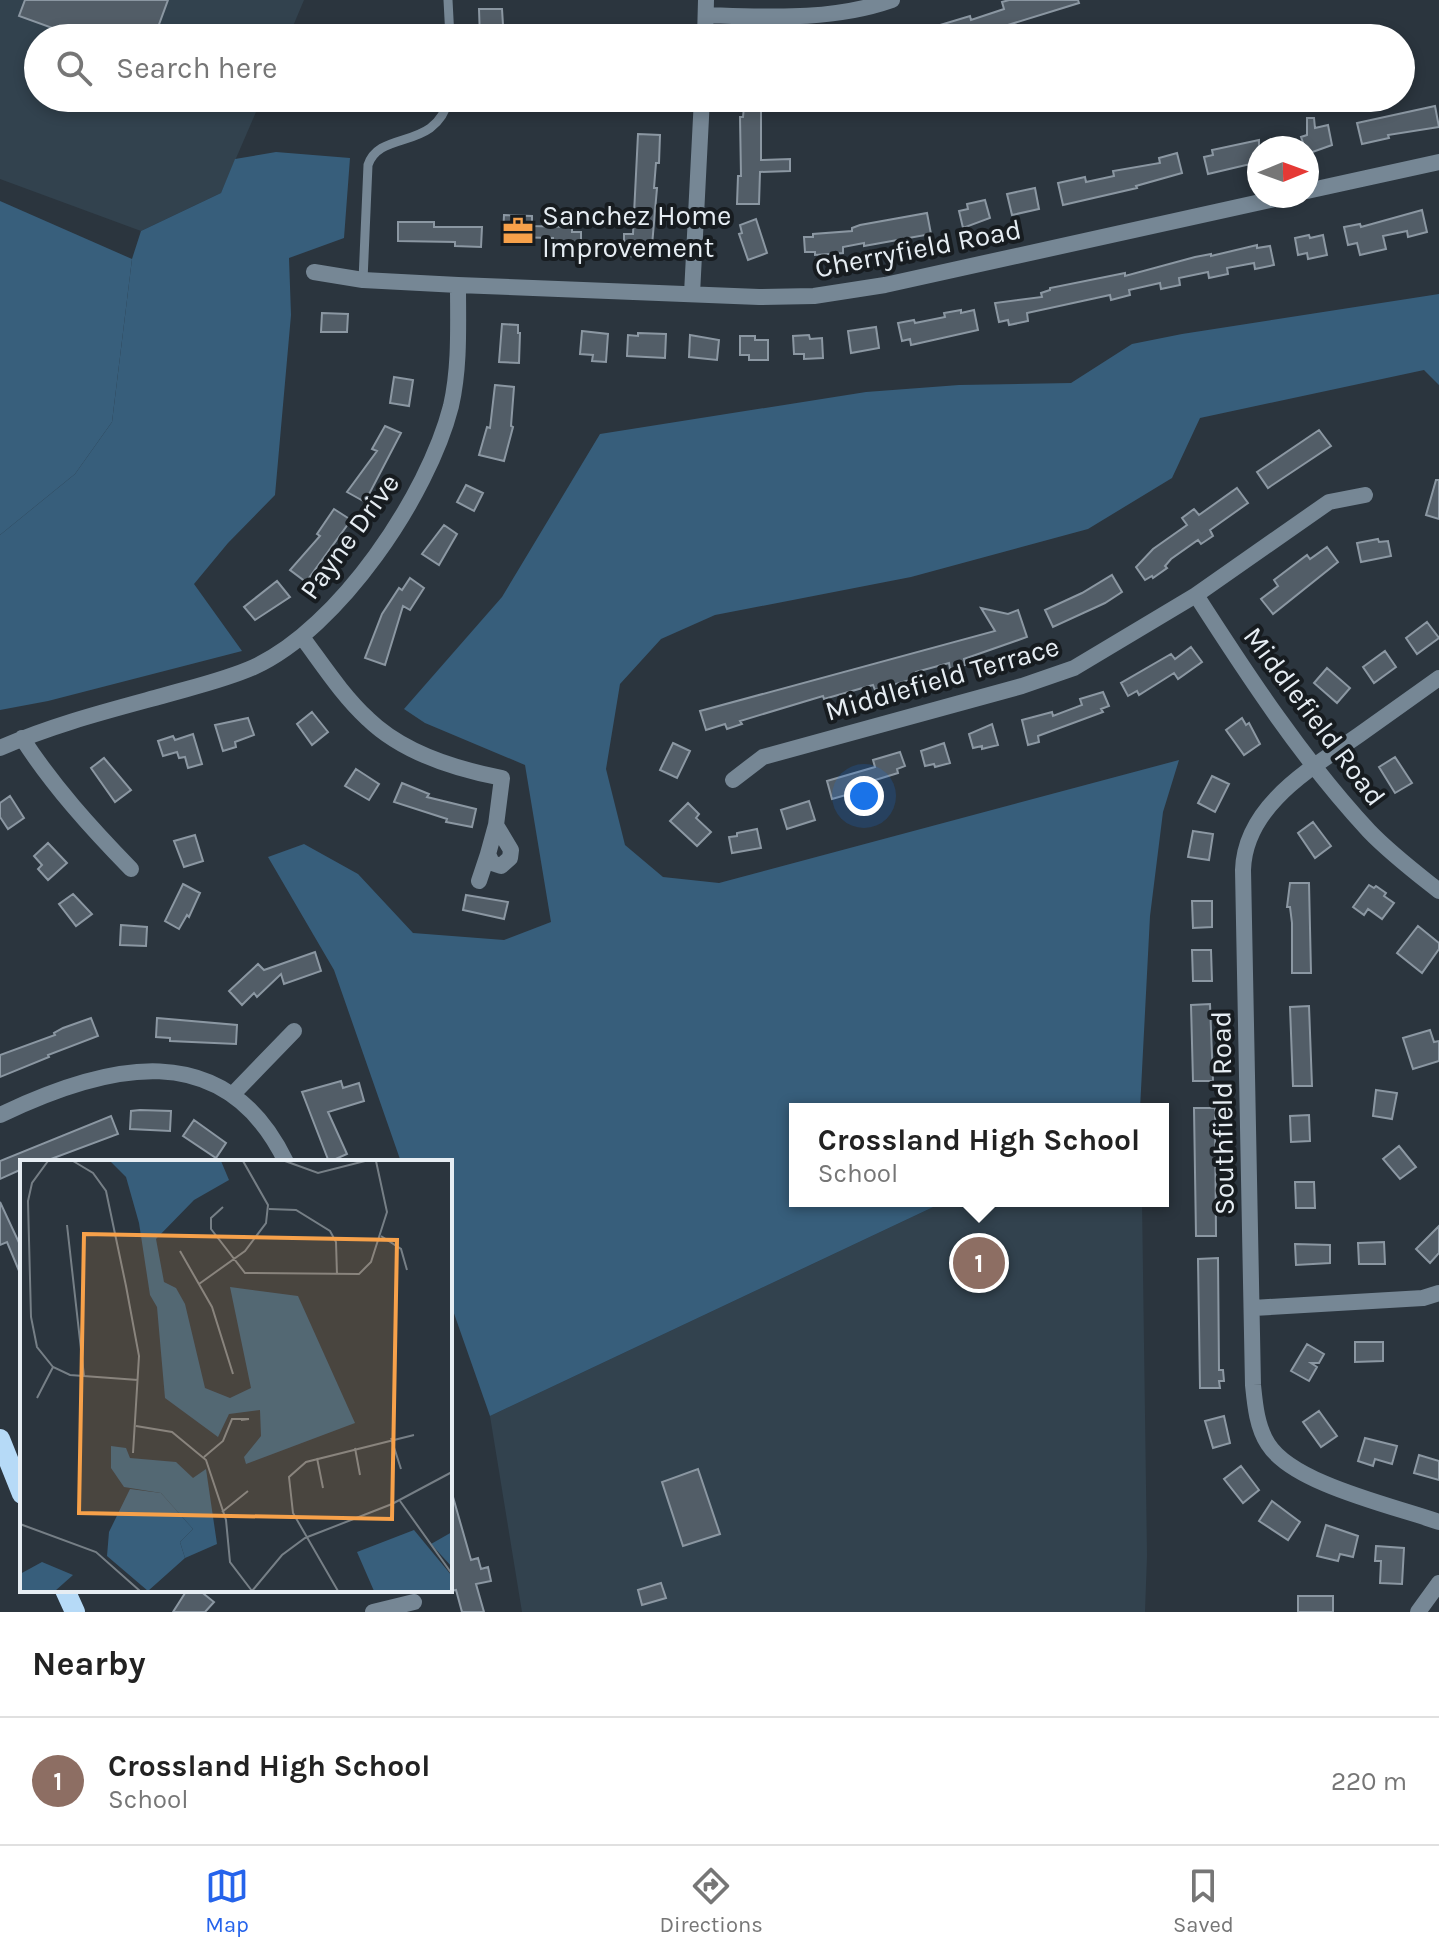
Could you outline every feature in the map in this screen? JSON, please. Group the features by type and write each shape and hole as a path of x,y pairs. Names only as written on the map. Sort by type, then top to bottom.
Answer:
{"main road":[{"path":"0,1439 20,1489"},
{"path":"66,1592 75,1612"}],"street":[{"path":"706,7 811,16 844,13 892,0"},
{"path":"692,294 701,112"},
{"path":"1319,188 1439,162"},
{"name":"Cherryfield Road","path":"314,272 363,280 458,285 801,296 858,290 1247,205"},
{"name":"Payne Drive","path":"0,748 44,729 252,668 302,637 348,590 383,543 407,508 436,450 454,390 458,285"},
{"name":"Middlefield Terrace","path":"733,780 763,757 1022,686 1074,668 1196,595 1329,502 1365,495"},
{"name":"Middlefield Road","path":"1196,595 1315,766 1370,833 1439,891"},
{"path":"302,637 346,696 384,733 454,767 502,778 496,825 511,850 510,858 501,866 492,863 488,854 479,881"},
{"name":"Southfield Road","path":"1439,678 1315,766 1266,810 1253,832 1243,861 1255,1406 1262,1433 1273,1451 1289,1466 1323,1484 1439,1522"},
{"path":"22,738 66,799 131,869"},
{"path":"233,1094 294,1031"},
{"path":"0,1115 60,1090 128,1071 186,1075 205,1080 233,1094 256,1115 275,1140 285,1160"},
{"path":"1253,1308 1408,1299 1439,1293"},
{"path":"1418,1612 1439,1583"},
{"path":"373,1612 414,1601"}],"lane":[{"path":"448,0 449,24"},
{"path":"363,280 371,155 435,126 444,112"}],"shaded area":[{"path":"0,0 304,0 294,24 24,24 24,112 256,112 221,193 141,231 0,179"},
{"path":"276,152 350,158 344,238 289,258 291,315 275,495 228,543 194,584 242,651 48,701 0,710 0,535 75,474 112,422 132,259 141,231 221,193 235,159"},
{"path":"0,201 132,259 112,422 75,474 0,535"},
{"path":"1439,294 1439,385 1424,370 1200,418 1172,478 1088,529 911,577 715,615 661,639 620,684 606,769 625,845 663,877 719,883 1179,760 1163,812 1150,916 1140,1103 789,1103 789,1207 933,1207 490,1416 452,1308 452,1160 400,1160 334,970 268,857 304,844 358,874 413,933 504,940 551,922 525,765 425,723 404,709 502,597 600,434 866,392 959,385 1071,383 1132,344"},
{"path":"933,1207 1142,1207 1147,1556 1145,1612 522,1612 490,1416"}],"building":[{"path":"25,0 168,0 159,24 41,24 19,16"},
{"path":"1078,0 1079,3 1011,24 943,24 970,16 971,20 1004,9 1002,2"},
{"path":"479,9 502,9 503,24 480,24"},
{"path":"1435,106 1439,127 1388,135 1389,138 1362,144 1357,123"},
{"path":"744,112 761,112 761,160 790,159 790,171 760,172 759,204 737,204 738,176 741,176 740,117 743,117"},
{"path":"1307,118 1314,118 1315,128 1328,125 1332,145 1319,150 1319,136 1304,136 1307,135"},
{"path":"638,134 660,135 651,257 624,256 624,234 633,234"},
{"path":"1247,143 1247,165 1208,174 1204,157 1213,155 1212,150"},
{"path":"1177,153 1182,173 1137,188 1063,205 1058,183 1085,177 1086,182 1114,176 1113,171 1160,163 1159,158"},
{"path":"1035,188 1039,209 1012,215 1007,194"},
{"path":"985,200 990,218 963,228 959,211 968,209 967,204"},
{"path":"1422,210 1427,232 1408,237 1407,231 1383,236 1386,249 1360,255 1357,243 1348,245 1344,227 1360,224 1361,227"},
{"path":"927,213 931,234 843,247 843,253 815,255 815,252 805,252 804,237 813,237 813,234 852,231 860,225"},
{"path":"504,215 532,216 532,226 572,227 572,232 581,232 581,247 553,246 553,238 503,237"},
{"path":"756,219 767,253 748,260 739,234 742,233 740,225"},
{"path":"398,222 434,222 434,227 482,227 481,247 455,246 455,242 398,241"},
{"path":"1309,235 1310,238 1323,235 1327,255 1308,259 1307,253 1298,255 1295,238"},
{"path":"1257,245 1257,248 1270,246 1274,265 1255,269 1254,263 1227,268 1228,274 1209,278 1208,272 1179,278 1180,285 1161,289 1160,283 1129,290 1130,295 1111,300 1110,295 1027,313 1028,321 1009,325 1008,320 999,322 995,303 1042,297 1041,293 1050,288 1125,273 1125,276 1195,257"},
{"path":"961,310 961,313 974,310 978,330 911,345 910,339 902,341 898,323 945,317 944,313"},
{"path":"322,313 348,314 347,332 321,332"},
{"path":"502,324 518,325 519,363 499,362"},
{"path":"876,327 879,348 851,353 848,331"},
{"path":"582,331 608,334 606,362 592,361 593,355 580,354"},
{"path":"638,333 666,334 665,358 627,356 628,335 638,336"},
{"path":"690,335 719,340 717,360 689,357"},
{"path":"809,335 810,339 822,338 823,358 804,359 804,354 794,354 793,336"},
{"path":"740,336 768,340 768,360 749,360 749,355 740,355"},
{"path":"394,377 413,380 409,406 390,403"},
{"path":"495,385 514,387 513,427 504,461 479,455 487,427 490,428"},
{"path":"385,426 401,433 365,502 347,492 377,451 372,449"},
{"path":"1319,430 1331,446 1268,488 1257,472"},
{"path":"1436,480 1439,480 1439,519 1426,515"},
{"path":"466,485 483,493 474,511 457,502"},
{"path":"1237,488 1248,503 1210,530 1213,536 1201,544 1198,540 1171,559 1165,566 1167,568 1145,580 1136,567 1153,549 1187,525 1182,518 1194,509 1199,515"},
{"path":"334,509 351,520 306,582 290,570 320,536 317,534"},
{"path":"444,525 457,534 439,565 422,554"},
{"path":"1378,539 1379,542 1388,541 1391,556 1361,562 1357,543"},
{"path":"1327,547 1338,562 1273,614 1261,599 1278,586 1274,580 1307,555 1310,559"},
{"path":"1112,575 1122,592 1053,627 1045,610"},
{"path":"410,578 424,588 410,610 403,606 385,665 365,658 382,614 399,588 402,590"},
{"path":"277,581 290,597 255,620 244,607"},
{"path":"981,608 1008,614 1018,610 1027,637 964,659 965,665 950,669 949,663 916,672 917,678 875,690 873,685 824,699 823,696 740,721 742,724 727,729 725,724 706,730 700,711 995,631"},
{"path":"1427,622 1439,638 1417,654 1406,638"},
{"path":"1191,647 1202,662 1178,679 1174,673 1139,695 1137,691 1128,696 1121,683 1171,654 1175,659"},
{"path":"1385,651 1396,667 1374,683 1363,667"},
{"path":"1327,668 1350,688 1337,703 1314,683"},
{"path":"1103,692 1109,706 1101,709 1103,712 1038,736 1039,742 1028,745 1022,720 1052,712 1053,716 1082,705 1080,699"},
{"path":"312,712 328,732 312,745 297,724"},
{"path":"248,718 254,735 235,742 236,747 223,751 215,725"},
{"path":"1242,718 1246,725 1249,723 1260,744 1244,755 1226,730"},
{"path":"992,724 998,745 973,748 969,734"},
{"path":"193,734 202,764 188,768 185,757 179,758 177,752 163,756 158,741"},
{"path":"673,743 690,751 677,778 660,770"},
{"path":"944,743 950,763 925,766 921,751"},
{"path":"900,752 905,766 897,769 898,773 859,785 860,791 832,799 827,781 875,767 873,760"},
{"path":"1395,757 1412,783 1395,793 1379,767"},
{"path":"104,758 131,790 115,802 91,768"},
{"path":"356,769 379,784 369,800 345,786"},
{"path":"1212,776 1229,784 1215,812 1198,803"},
{"path":"402,783 429,794 427,797 476,809 472,827 446,822 447,819 394,802"},
{"path":"10,796 24,818 8,829 0,817 0,803"},
{"path":"809,801 815,820 787,829 781,810"},
{"path":"688,803 699,814 696,818 711,832 697,846 670,821"},
{"path":"1313,822 1331,846 1315,858 1298,833"},
{"path":"757,829 761,848 732,853 729,837"},
{"path":"1193,831 1213,834 1209,860 1188,857"},
{"path":"195,835 203,861 184,867 174,841"},
{"path":"48,843 67,863 48,880 38,869 42,865 34,856"},
{"path":"1290,883 1309,883 1311,973 1292,973 1292,923 1290,907 1287,907"},
{"path":"183,884 200,893 189,917 187,915 179,929 165,921"},
{"path":"1369,885 1386,893 1384,896 1394,903 1382,919 1368,909 1364,915 1353,907"},
{"path":"73,894 92,914 76,926 59,904"},
{"path":"466,895 508,902 504,919 463,910"},
{"path":"1192,901 1212,901 1212,927 1193,928"},
{"path":"121,925 147,927 146,946 120,945"},
{"path":"1418,926 1439,943 1439,949 1422,973 1397,953"},
{"path":"1192,950 1211,950 1212,981 1193,981"},
{"path":"315,952 321,971 284,984 281,974 257,997 254,993 242,1005 229,991 258,964 264,970"},
{"path":"1210,1004 1213,1081 1193,1081 1191,1005"},
{"path":"1309,1006 1312,1086 1293,1086 1290,1007"},
{"path":"91,1018 98,1036 0,1077 0,1055"},
{"path":"157,1018 237,1025 236,1044 170,1041 170,1038 156,1037"},
{"path":"1430,1030 1434,1042 1439,1041 1439,1061 1413,1069 1403,1038"},
{"path":"341,1081 343,1088 359,1083 364,1101 328,1112 347,1154 328,1160 302,1092"},
{"path":"1376,1090 1397,1093 1392,1119 1373,1116"},
{"path":"1194,1108 1215,1108 1216,1236 1196,1236"},
{"path":"131,1111 171,1111 170,1131 130,1129"},
{"path":"1309,1115 1310,1141 1291,1142 1290,1116"},
{"path":"111,1116 118,1134 48,1160 20,1160 20,1170 0,1179 0,1161"},
{"path":"194,1120 226,1143 216,1158 183,1136"},
{"path":"1399,1146 1416,1167 1400,1179 1383,1159"},
{"path":"1295,1182 1314,1182 1315,1208 1296,1208"},
{"path":"0,1202 20,1245 20,1273 7,1242 0,1245"},
{"path":"1439,1226 1439,1253 1430,1263 1416,1249"},
{"path":"1384,1242 1385,1264 1359,1264 1358,1243"},
{"path":"1295,1244 1330,1245 1330,1263 1296,1265"},
{"path":"1218,1258 1219,1370 1223,1370 1224,1381 1219,1381 1220,1388 1200,1388 1198,1259"},
{"path":"1355,1342 1383,1342 1383,1361 1355,1362"},
{"path":"1307,1344 1324,1354 1319,1363 1311,1363 1317,1367 1309,1381 1291,1371"},
{"path":"1319,1411 1337,1436 1321,1447 1303,1422"},
{"path":"1224,1416 1230,1443 1213,1448 1205,1421"},
{"path":"1365,1438 1397,1446 1392,1464 1375,1459 1373,1466 1358,1461"},
{"path":"1419,1455 1439,1461 1439,1480 1414,1473"},
{"path":"1241,1466 1259,1490 1243,1503 1224,1479"},
{"path":"698,1469 720,1534 683,1546 662,1482"},
{"path":"452,1497 471,1560 478,1558 481,1569 488,1567 491,1581 476,1584 484,1612 462,1612 456,1590 452,1591"},
{"path":"1272,1501 1300,1522 1288,1540 1259,1521"},
{"path":"1326,1525 1358,1536 1353,1557 1340,1554 1338,1561 1317,1556"},
{"path":"1376,1546 1404,1548 1402,1584 1380,1583 1381,1561 1375,1561"},
{"path":"661,1583 666,1598 642,1605 638,1590"},
{"path":"186,1592 202,1592 214,1602 205,1612 173,1612"},
{"path":"1298,1596 1333,1596 1333,1612 1298,1612"}],"place":[{"name":"Sanchez Home Improvement","path":"518,231"},
{"name":"Crossland High School","path":"979,1263"}]}
